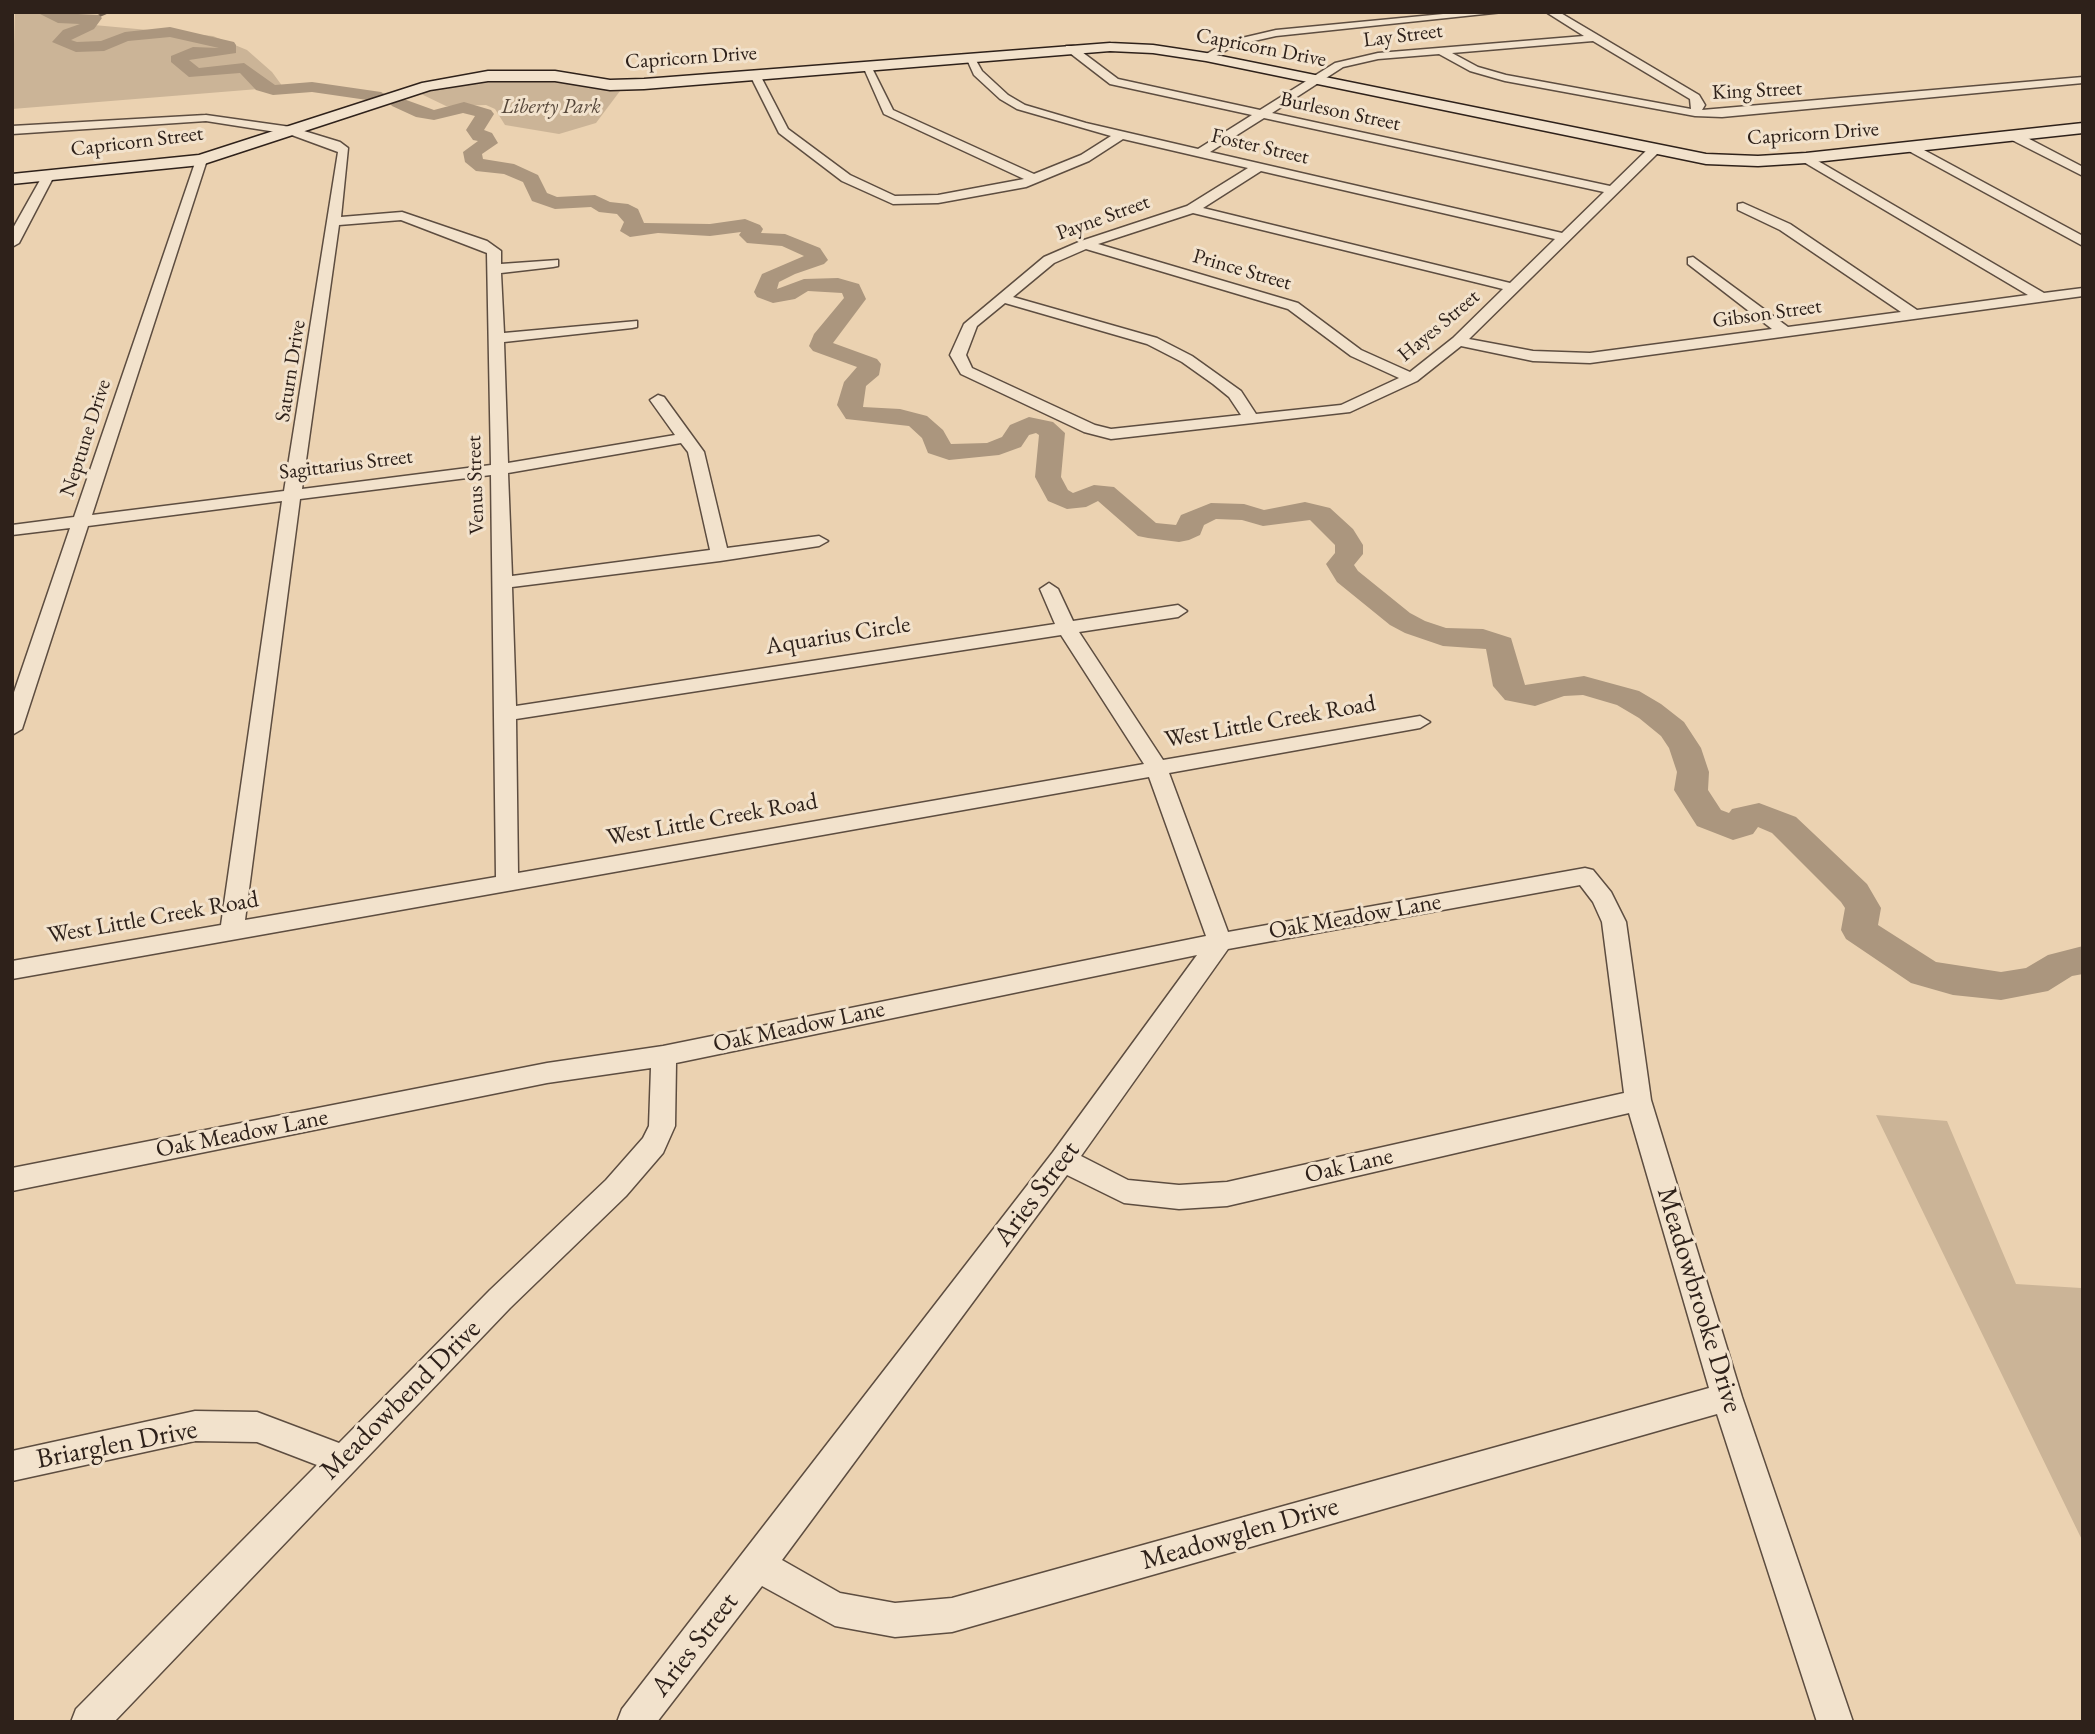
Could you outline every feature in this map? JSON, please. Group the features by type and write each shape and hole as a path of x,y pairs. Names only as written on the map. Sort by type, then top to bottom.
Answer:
{"street":[{"path":"1206,57 1233,43 1276,33 1497,12"},
{"path":"1551,12 1695,97 1699,105 1695,113"},
{"name":"Lay Street","path":"1200,153 1339,65 1378,57 1594,38"},
{"name":"Capricorn Drive","path":"345,113 427,86 488,76 555,76 621,85 1070,48 1153,49 1206,57 1654,150 1719,159 1758,161 1806,158 2083,128"},
{"name":"Burleson Street","path":"1070,48 1114,82 1613,190"},
{"name":"King Street","path":"1441,51 1474,69 1505,78 1695,113 1770,112 2083,80"},
{"name":"Foster Street","path":"969,57 978,73 1004,97 1021,107 1121,135 1563,237"},
{"path":"866,66 888,112 1034,179"},
{"path":"755,75 783,131 846,178 893,200 938,199 1034,179 1085,158 1121,135"},
{"name":"Capricorn Street","path":"12,179 201,160 345,113"},
{"name":"Saturn Drive","path":"12,130 179,117 291,131 336,145 344,151 232,931"},
{"path":"2012,135 2083,172"},
{"path":"1911,147 2083,242"},
{"name":"Hayes Street","path":"1111,434 1344,409 1412,378 1458,341 1654,150"},
{"path":"1806,158 2041,297"},
{"name":"Neptune Drive","path":"12,729 201,160"},
{"name":"Payne Street","path":"1111,434 1090,429 965,372 958,355 971,324 1049,260 1086,244 1192,209 1260,166"},
{"path":"12,243 48,176"},
{"path":"1743,207 1785,227 1914,314"},
{"path":"1192,209 1514,288"},
{"path":"335,221 381,216 413,218 494,251 496,269 553,263"},
{"name":"Prince Street","path":"1086,244 1113,256 1293,306 1356,352 1412,378"},
{"path":"1693,261 1786,333"},
{"name":"Venus Street","path":"496,269 507,883"},
{"name":"Gibson Street","path":"1458,341 1533,356 1590,358 2083,292"},
{"path":"1002,298 1152,341 1187,359 1235,394 1251,419"},
{"path":"496,338 632,324"},
{"path":"658,400 696,452 720,556"},
{"name":"Sagittarius Street","path":"12,530 498,469 604,454 684,438"},
{"path":"502,583 820,541"},
{"path":"1049,589 1066,627 1157,768 1220,942"},
{"name":"Aquarius Circle","path":"506,714 1178,611"},
{"name":"West Little Creek Road","path":"12,970 1420,722"},
{"name":"Oak Meadow Lane","path":"12,1180 547,1073 663,1056 1220,942 1585,876"},
{"name":"Meadowbrooke Drive","path":"1585,876 1603,898 1614,922 1638,1100 1727,1397 1835,1722"},
{"name":"Aries Street","path":"635,1722 758,1565 1063,1160 1220,942"},
{"name":"Meadowbend Drive","path":"89,1722 342,1460 616,1188 653,1145 663,1114 663,1056"},
{"name":"Oak Lane","path":"1063,1160 1124,1191 1179,1197 1227,1194 1638,1100"},
{"name":"Meadowglen Drive","path":"758,1565 835,1609 895,1620 952,1615 1727,1397"},
{"name":"Briarglen Drive","path":"12,1466 195,1426 257,1427 342,1460"}],"green space":[{"path":"15,12 61,12 83,24 213,36 247,50 272,72 283,87 12,109"},
{"name":"Liberty Park","path":"524,77 623,87 596,123 559,134 505,125 495,109 486,105 446,106 419,93 458,83"},
{"path":"1876,1115 1947,1121 2016,1284 2081,1288 2083,1542"}],"waterway":[{"path":"43,12 63,20 94,18 88,26 69,33 60,42 76,47 104,46 125,37 170,32 228,45 230,50 218,53 193,52 177,59 195,73 244,68 262,86 273,90 312,87 381,97"},
{"path":"94,18 108,12"},
{"path":"398,102 422,113 434,115 464,107 485,114 475,130 479,136 486,137 489,143 472,152 474,162 483,167 507,168 531,179 539,197 555,203 595,201 606,208 621,208 631,213 634,222 630,231 658,227 710,230 745,225 753,229 749,235 754,239 785,240 813,252 817,260 787,269 770,279 765,292 773,296 787,294 804,285 838,284 851,289 855,299 822,339 821,346 869,364 867,375 856,382 853,389 849,405 855,414 900,416 918,421 934,435 937,448 949,452 990,450 1012,442 1019,430 1029,424 1044,427 1052,433 1048,477 1057,495 1067,501 1077,501 1094,493 1105,493 1148,530 1179,534 1190,529 1191,521 1211,511 1244,512 1263,518 1305,510 1320,514 1343,535 1349,545 1349,554 1340,564 1347,576 1400,619 1415,627 1443,637 1483,638 1500,644 1508,686 1516,693 1535,696 1559,687 1584,685 1628,698 1650,711 1673,729 1685,748 1693,772 1691,790 1709,818 1733,828 1741,826 1744,817 1759,814 1784,825 1854,893 1863,908 1859,930 1924,973 1953,981 2001,986 2035,981 2061,965 2083,960"}]}
